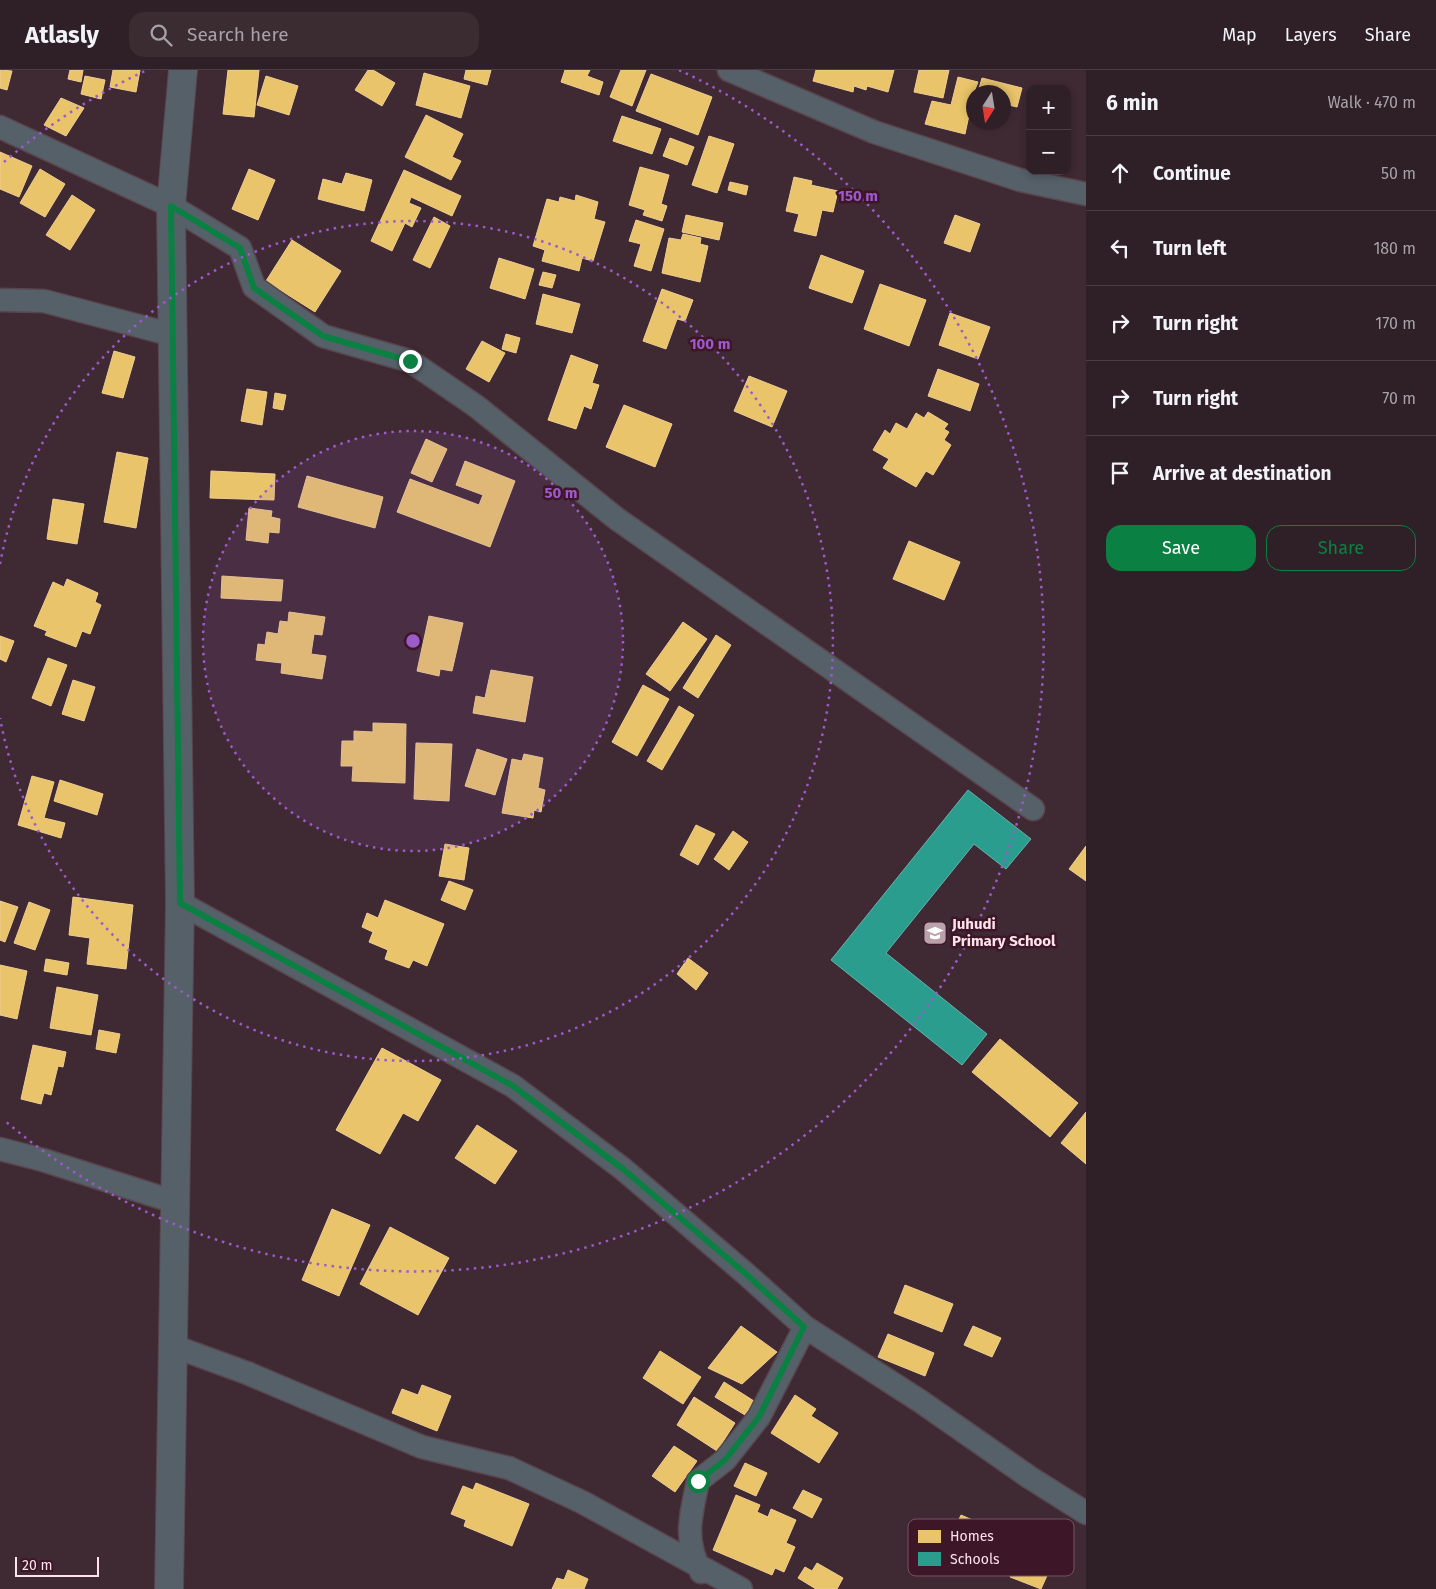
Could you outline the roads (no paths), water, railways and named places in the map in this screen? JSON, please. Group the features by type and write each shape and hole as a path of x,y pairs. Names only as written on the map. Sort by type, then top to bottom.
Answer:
{"street":[{"path":"169,1589 180,903 171,206 183,70"},
{"path":"729,70 748,76 874,132 1020,180 1086,194"},
{"path":"0,127 171,206 240,248 254,288 323,336 410,361 476,406 617,519 1033,809"},
{"path":"0,300 44,301 173,335"},
{"path":"180,903 513,1086 623,1169 746,1274 804,1327 920,1401 1028,1477 1086,1513"},
{"path":"0,1149 43,1160 175,1202"},
{"path":"710,1589 696,1564 688,1530 698,1481 725,1460 759,1417 804,1327"},
{"path":"173,1346 247,1373 422,1447 509,1468 582,1502 741,1589"}],"place":[{"name":"Juhudi Primary School","path":"935,933"}]}
